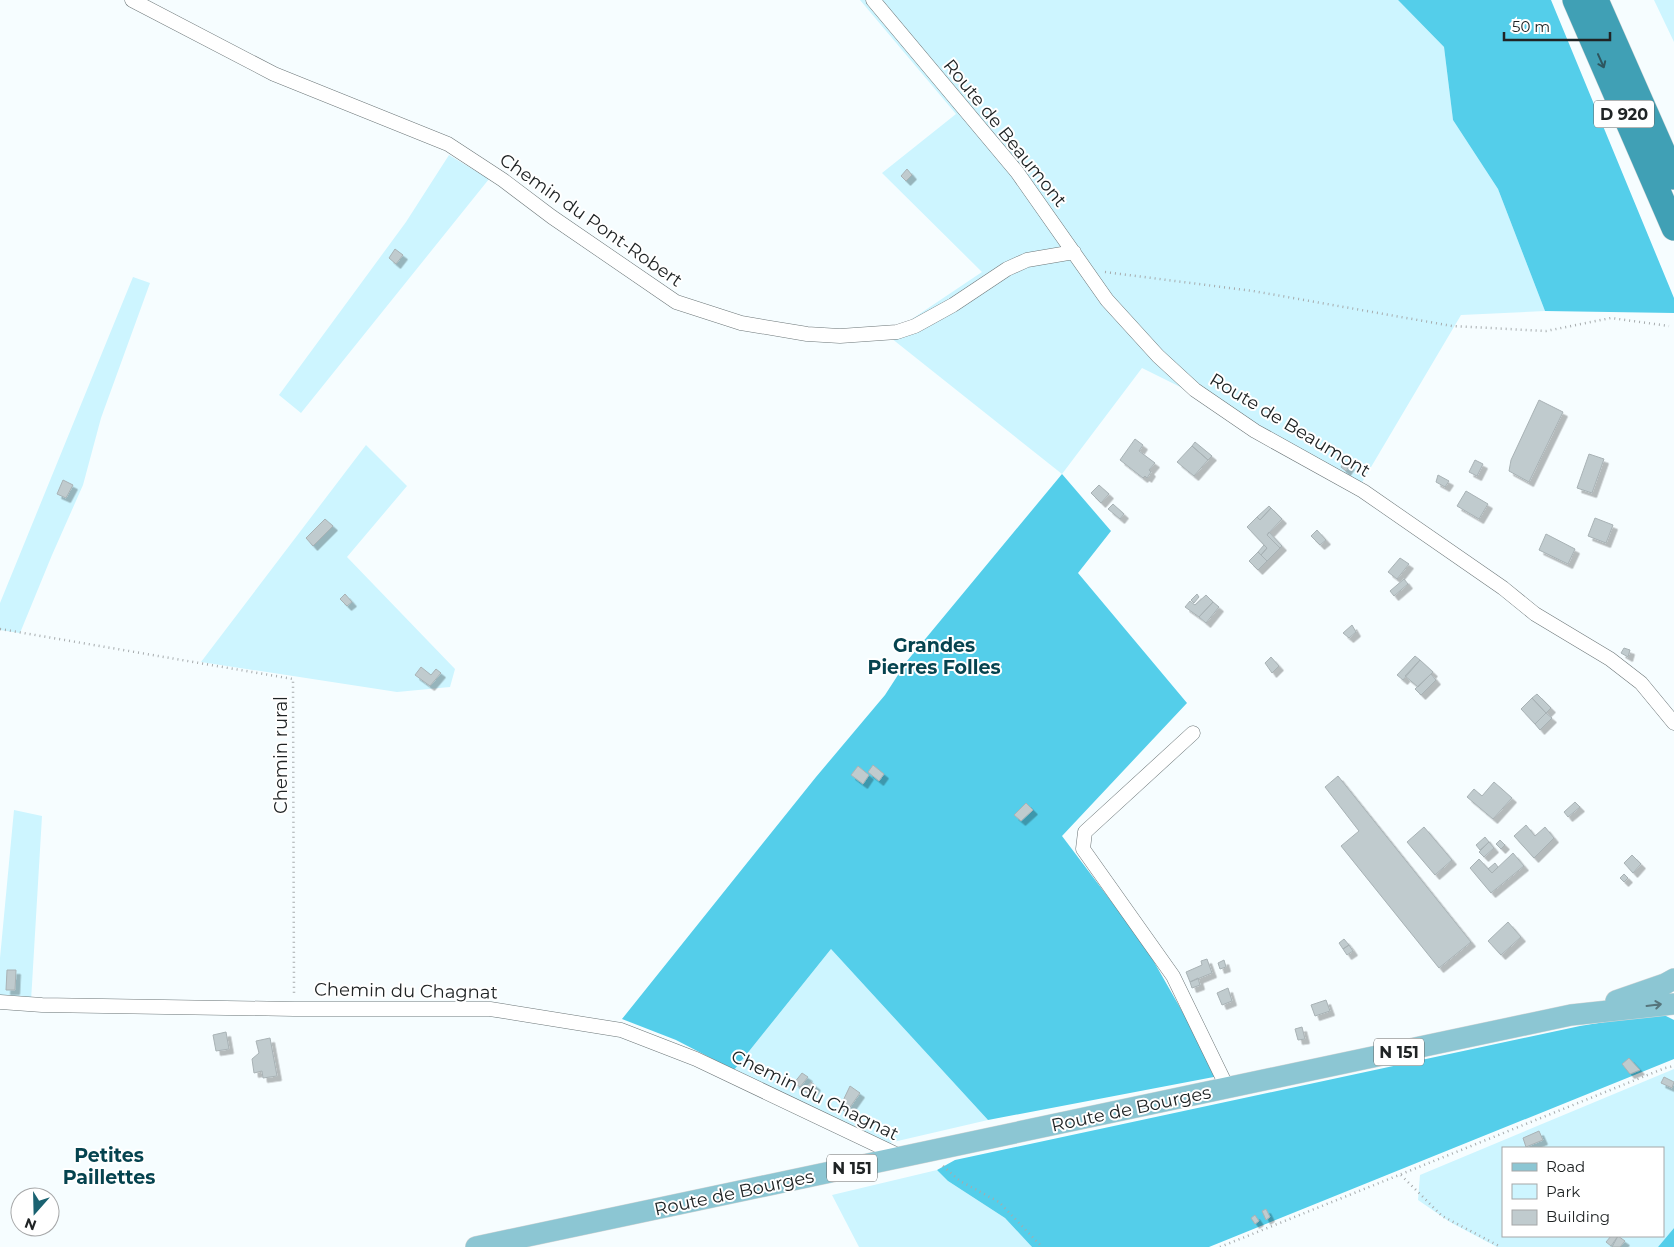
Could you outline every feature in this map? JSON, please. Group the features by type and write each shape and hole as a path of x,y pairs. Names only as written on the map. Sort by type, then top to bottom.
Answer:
{"highway":[{"name":"D 920","path":"1575,0 1674,228"},
{"name":"D 920","path":"1596,0 1674,177"}],"main road":[{"name":"N 151","path":"1228,1089 1571,1015 1665,984 1674,979"},
{"name":"N 151","path":"1571,1015 1674,1004"},
{"name":"Route de Bourges","path":"476,1247 1228,1089"}],"street":[{"name":"Chemin du Pont-Robert","path":"132,0 274,74 448,144 503,180 552,217 676,302 741,323 807,334 840,336 897,332 915,326 953,306 1007,269 1027,260 1074,252"},
{"name":"Route de Beaumont","path":"873,0 1017,172 1107,300 1158,356 1195,390 1255,431 1363,491 1486,577 1535,614 1610,660 1641,683 1674,723"},
{"path":"1193,733 1085,832 1084,849 1173,976 1228,1089"},
{"name":"Chemin du Chagnat","path":"0,1002 42,1005 294,1009 490,1008 621,1030 696,1059 902,1157"}],"path":[{"path":"1086,269 1253,291 1452,326 1546,331 1611,318 1669,326"},
{"name":"Chemin rural","path":"0,629 293,679 294,1009"},
{"path":"1220,1247 1674,1066"},
{"path":"927,1152 960,1181 999,1202 1042,1247"},
{"path":"1401,1175 1442,1216 1501,1247"}],"green space":[{"path":"860,0 1398,0 1444,47 1453,120 1498,189 1545,311 1461,315 1361,484 1261,427 1142,368 1062,474 891,338 912,319 982,272 882,173 956,114"},
{"path":"1654,0 1674,0 1674,42"},
{"path":"449,155 489,179 301,413 279,395 406,222"},
{"path":"133,277 150,283 101,418 83,485 20,633 0,630 0,603"},
{"path":"366,445 407,486 347,557 455,669 450,687 397,692 201,662"},
{"path":"14,810 42,816 31,1001 0,1000 0,958"},
{"path":"831,949 988,1120 889,1143 734,1070"},
{"path":"1674,1069 1674,1228 1658,1247 1497,1247 1450,1222 1418,1200 1420,1175"},
{"path":"937,1170 948,1181 1005,1218 1032,1247 859,1247 832,1195"}],"shaded area":[{"path":"1398,0 1551,0 1674,298 1674,313 1545,311 1498,189 1453,120 1444,47"},
{"path":"1062,474 1111,531 1078,573 1187,703 1062,836 1145,946 1219,1076 988,1120 831,949 734,1070 676,1040 622,1019 816,777 885,695 907,661"},
{"path":"1660,1013 1674,1020 1674,1059 1209,1247 1032,1247 1005,1218 948,1181 937,1170 955,1160 1580,1026"},
{"path":"1674,1228 1674,1247 1658,1247"}],"building":[{"path":"907,169 912,175 906,181 901,176"},
{"path":"395,249 403,255 396,264 389,258"},
{"path":"1539,400 1563,412 1529,482 1509,471 1511,460"},
{"path":"1135,439 1143,445 1139,451 1155,463 1149,470 1151,472 1147,478 1145,476 1143,478 1120,460"},
{"path":"1195,442 1212,456 1208,460 1192,446"},
{"path":"1192,446 1208,460 1194,476 1177,462"},
{"path":"1589,454 1604,459 1592,493 1577,488"},
{"path":"1475,460 1483,464 1477,476 1469,472"},
{"path":"1344,461 1350,465 1346,471 1341,467"},
{"path":"1438,475 1449,481 1445,487 1436,482"},
{"path":"63,480 73,485 66,498 57,494"},
{"path":"1099,485 1109,494 1101,503 1091,493"},
{"path":"1466,491 1488,504 1479,519 1457,506"},
{"path":"1113,504 1124,514 1120,519 1108,509"},
{"path":"1269,506 1271,508 1260,520 1257,517"},
{"path":"1271,508 1282,519 1267,535 1280,548 1267,561 1261,555 1267,548 1247,527 1257,517 1260,520"},
{"path":"1595,518 1613,525 1606,543 1588,536"},
{"path":"325,519 333,526 313,546 306,538"},
{"path":"1317,530 1326,540 1320,545 1311,536"},
{"path":"1269,532 1282,546 1280,548 1267,535"},
{"path":"1546,534 1575,549 1568,564 1539,550"},
{"path":"1264,545 1267,548 1261,555 1258,552"},
{"path":"1258,552 1267,561 1258,570 1249,561"},
{"path":"1400,558 1409,564 1397,579 1388,572"},
{"path":"1404,579 1408,584 1394,596 1390,591"},
{"path":"345,594 352,602 347,606 340,599"},
{"path":"1197,594 1199,597 1194,603 1191,600"},
{"path":"1206,595 1213,602 1199,617 1185,607 1190,601 1195,605"},
{"path":"1213,602 1219,607 1206,623 1199,617"},
{"path":"1352,625 1356,632 1349,638 1343,633"},
{"path":"1624,648 1630,650 1628,657 1621,653"},
{"path":"1415,656 1420,660 1403,680 1397,675"},
{"path":"1271,657 1279,666 1272,673 1265,663"},
{"path":"1420,660 1433,672 1418,687 1405,676"},
{"path":"421,667 431,675 436,669 441,673 430,686 415,675"},
{"path":"1431,674 1436,680 1421,695 1415,689"},
{"path":"1537,694 1551,708 1546,713 1532,698"},
{"path":"1532,698 1546,713 1535,724 1521,709"},
{"path":"1546,713 1552,718 1540,730 1535,724"},
{"path":"873,765 884,774 879,781 868,772"},
{"path":"858,766 869,775 863,784 851,775"},
{"path":"1338,776 1471,942 1439,968 1341,846 1359,831 1325,787"},
{"path":"1494,782 1512,798 1493,819 1467,797 1474,789 1482,796"},
{"path":"1575,802 1580,807 1568,817 1564,812"},
{"path":"1026,803 1033,810 1021,821 1014,815"},
{"path":"1526,825 1535,836 1545,827 1554,838 1534,858 1514,836"},
{"path":"1424,827 1452,860 1435,875 1407,842"},
{"path":"1485,837 1489,842 1480,850 1476,845"},
{"path":"1500,840 1505,845 1501,849 1496,844"},
{"path":"1489,842 1494,848 1484,857 1479,852"},
{"path":"1513,853 1524,866 1491,893 1470,868 1479,859 1492,873"},
{"path":"1632,855 1641,864 1633,873 1624,863"},
{"path":"1495,863 1498,867 1492,873 1488,869"},
{"path":"1624,874 1628,878 1624,882 1620,878"},
{"path":"1508,922 1521,937 1501,955 1488,941"},
{"path":"1344,939 1349,945 1343,949 1339,943"},
{"path":"1349,945 1353,951 1347,955 1343,949"},
{"path":"1207,959 1212,973 1190,982 1186,972 1202,965 1201,961"},
{"path":"1224,960 1226,967 1220,969 1218,963"},
{"path":"7,970 16,970 15,990 6,990"},
{"path":"1198,978 1200,985 1192,988 1190,982"},
{"path":"1228,988 1232,1001 1222,1005 1217,993"},
{"path":"1326,1000 1330,1011 1315,1016 1311,1005"},
{"path":"1302,1027 1305,1039 1298,1040 1295,1029"},
{"path":"226,1032 229,1049 216,1051 213,1035"},
{"path":"270,1038 277,1076 263,1078 262,1071 254,1073 252,1059 259,1053 256,1041"},
{"path":"1629,1058 1640,1070 1630,1074 1622,1064"},
{"path":"802,1073 808,1077 800,1087 794,1083"},
{"path":"1664,1077 1674,1082 1672,1088 1661,1083"},
{"path":"811,1082 816,1086 810,1095 804,1091"},
{"path":"850,1086 860,1093 846,1113 840,1107"},
{"path":"1539,1131 1543,1140 1526,1147 1523,1138"},
{"path":"1266,1209 1270,1217 1266,1220 1262,1211"},
{"path":"1255,1215 1259,1221 1255,1224 1251,1218"},
{"path":"1610,1237 1617,1237 1611,1246 1606,1242"},
{"path":"1617,1237 1625,1241 1620,1247 1612,1247"}],"district":[{"name":"Grandes Pierres Folles","path":"934,656"},
{"name":"Petites Paillettes","path":"109,1166"}]}
